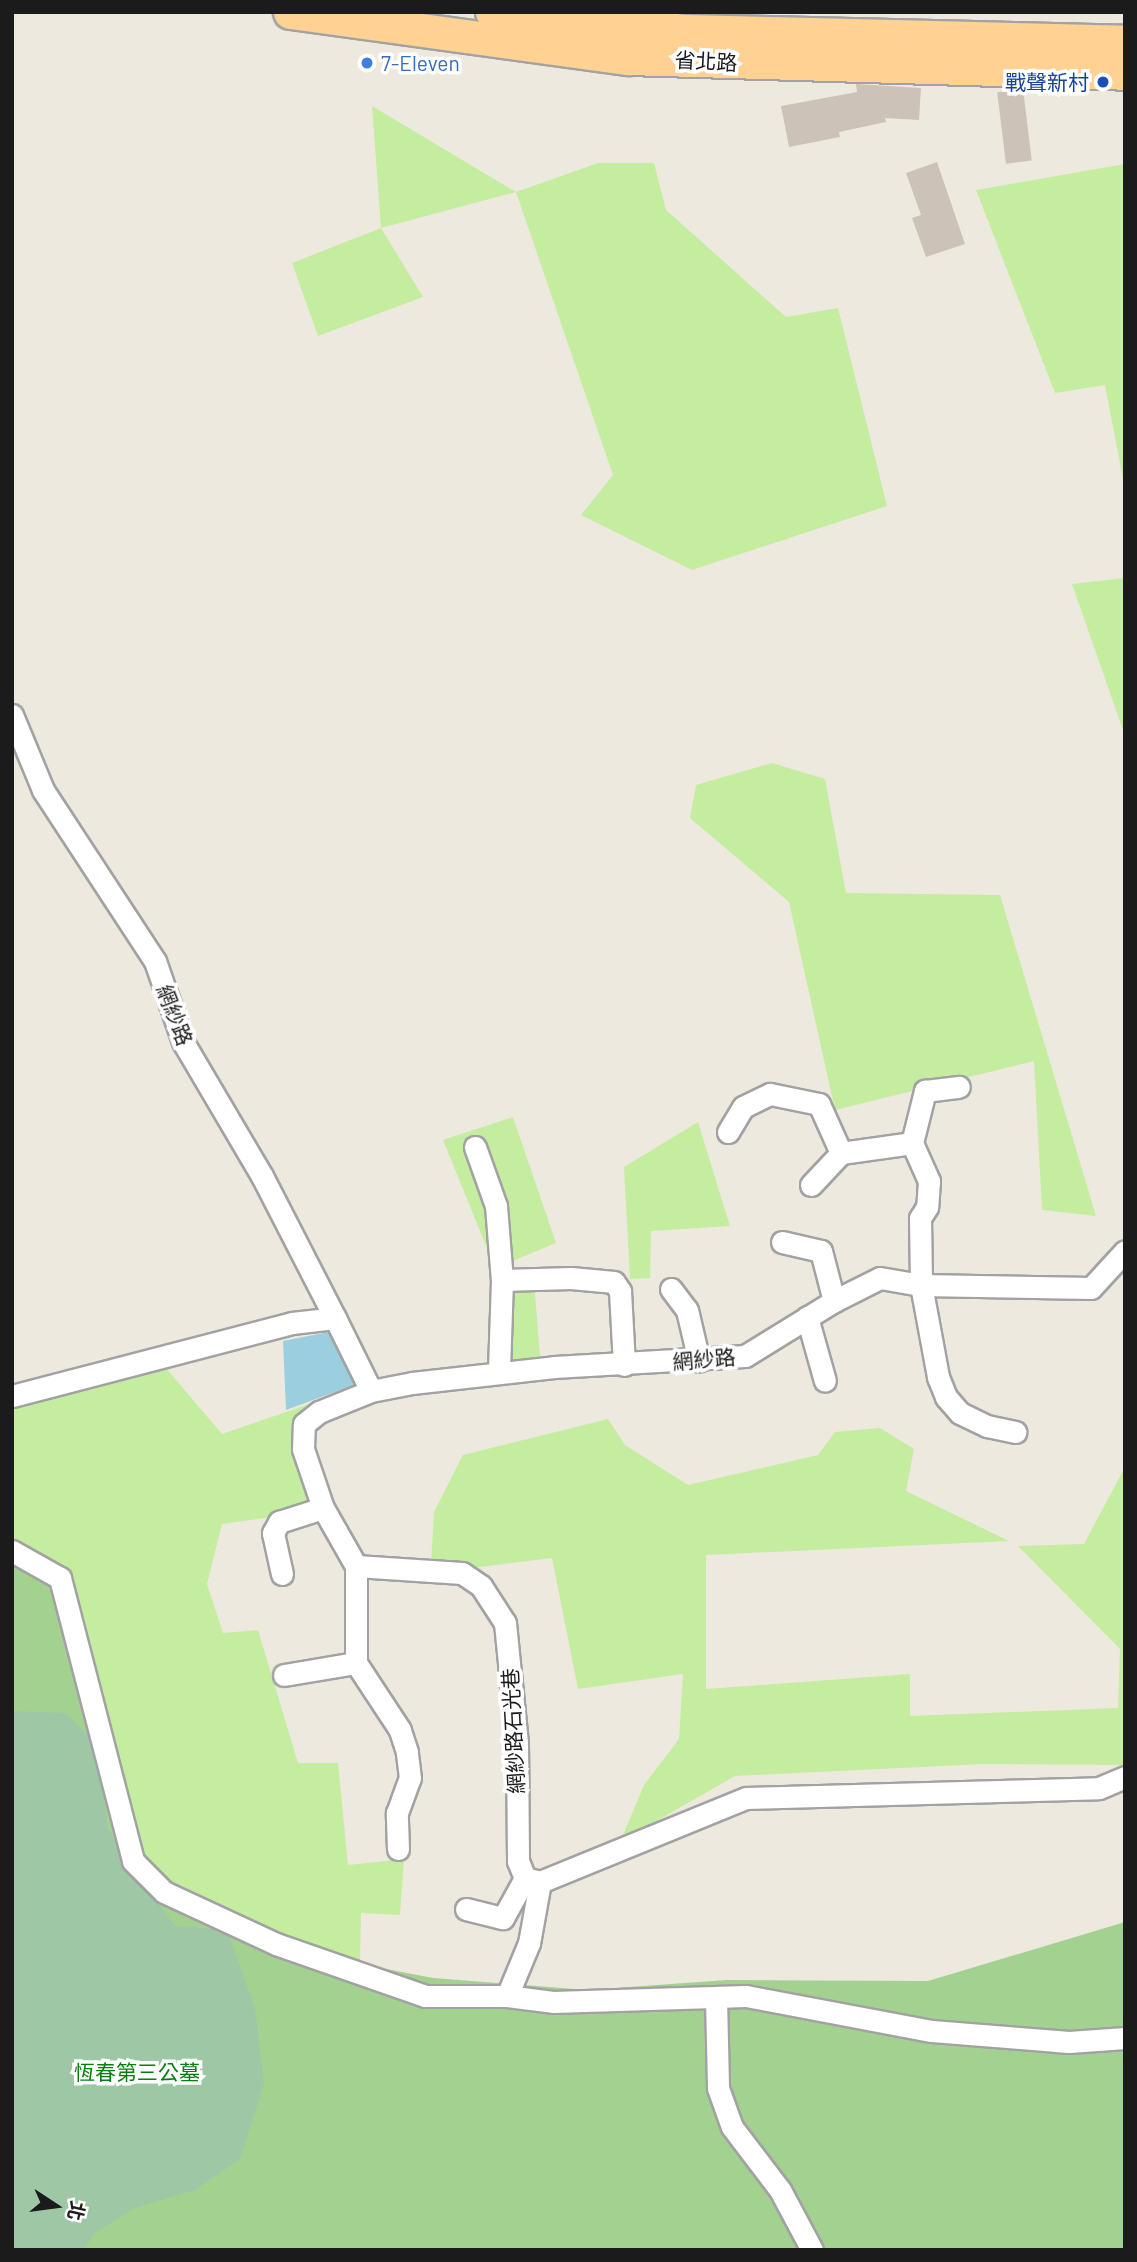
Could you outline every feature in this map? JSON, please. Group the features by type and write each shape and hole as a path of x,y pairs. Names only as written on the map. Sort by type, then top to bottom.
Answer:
{"main road":[{"name":"省北路","path":"290,12 628,58 1125,73"},
{"name":"省北路","path":"492,12 687,31 1125,42"}],"street":[{"name":"網紗路","path":"12,715 43,790 155,961 183,1042 262,1176 371,1391 499,1372 745,1356 834,1301 880,1278 921,1285 1091,1288 1125,1251"},
{"path":"958,1087 925,1091 912,1143 929,1181 927,1207 920,1218 921,1285 946,1397 960,1413 987,1426 1015,1432"},
{"path":"728,1132 743,1107 770,1094 796,1096 819,1104 841,1153"},
{"path":"811,1185 827,1173 841,1153 912,1143"},
{"path":"475,1147 496,1206 502,1280 499,1372"},
{"path":"782,1242 821,1251 834,1301"},
{"path":"502,1280 571,1278 614,1282 620,1292 624,1365"},
{"path":"671,1289 687,1310 699,1361"},
{"path":"807,1317 825,1381"},
{"path":"12,1396 292,1323 335,1318"},
{"path":"371,1391 320,1412 304,1424 303,1449 323,1508 356,1566 356,1663 400,1730 408,1752 410,1778 397,1813 398,1849"},
{"path":"282,1574 273,1533 279,1522 323,1508"},
{"path":"12,1551 60,1578 133,1861 164,1892 276,1944 425,1996 506,1996 553,2002 746,1996 932,2031 1069,2042 1125,2038"},
{"name":"網紗路石光巷","path":"356,1566 462,1573 481,1586 505,1623 517,1743 518,1861 532,1880 529,1943 506,1996"},
{"path":"284,1675 356,1663"},
{"path":"466,1909 503,1918 532,1880 746,1798 1099,1788 1125,1777"},
{"path":"716,1998 718,2088 732,2127 780,2190 812,2250"}],"green space":[{"path":"372,106 516,192 381,228"},
{"path":"598,163 654,163 666,210 786,317 838,308 887,506 692,570 581,515 613,475 516,192"},
{"path":"1125,164 1125,489 1105,385 1055,393 976,190"},
{"path":"381,228 423,297 318,336 292,263"},
{"path":"1125,578 1125,736 1072,584"},
{"path":"772,763 825,779 846,893 1000,895 1096,1216 1042,1210 1034,1061 835,1110 789,902 690,818 696,785"},
{"path":"513,1117 556,1243 510,1262 513,1289 534,1281 541,1368 506,1368 495,1268 443,1140"},
{"path":"698,1122 730,1226 651,1231 650,1278 630,1279 624,1167"},
{"path":"165,1367 222,1434 377,1381 312,1427 311,1440 329,1509 222,1524 207,1584 223,1633 258,1630 298,1763 338,1763 348,1865 404,1859 400,1915 361,1913 360,1964 164,1892 122,1827 60,1578 12,1540 12,1402"},
{"path":"608,1419 625,1445 688,1485 818,1455 835,1432 880,1428 914,1449 906,1491 1009,1541 706,1555 706,1689 910,1674 910,1716 1118,1708 1120,1649 1018,1546 1084,1544 1125,1467 1125,1765 983,1764 735,1776 620,1842 644,1785 679,1739 683,1674 578,1689 552,1558 464,1569 431,1563 434,1512 463,1455"},
{"path":"12,1540 60,1578 122,1827 164,1892 360,1964 433,1978 587,1990 727,1980 928,1981 1125,1922 1125,2250 12,2250"},
{"name":"恆春第三公墓","path":"12,1711 66,1713 96,1743 108,1828 136,1874 175,1926 227,1930 255,2008 264,2084 240,2159 195,2190 135,2208 95,2233 83,2250 12,2250"}],"water":[{"path":"339,1330 359,1383 286,1410 283,1341"}],"building":[{"path":"856,84 921,88 919,120 885,118 886,122 839,132 840,137 789,147 781,106 857,92"},
{"path":"1023,89 1032,160 1006,164 997,92"},
{"path":"937,162 965,244 926,257 912,218 921,215 906,173"}],"place":[{"name":"7-Eleven","path":"367,63"},
{"name":"戰聲新村","path":"1103,82"}]}
